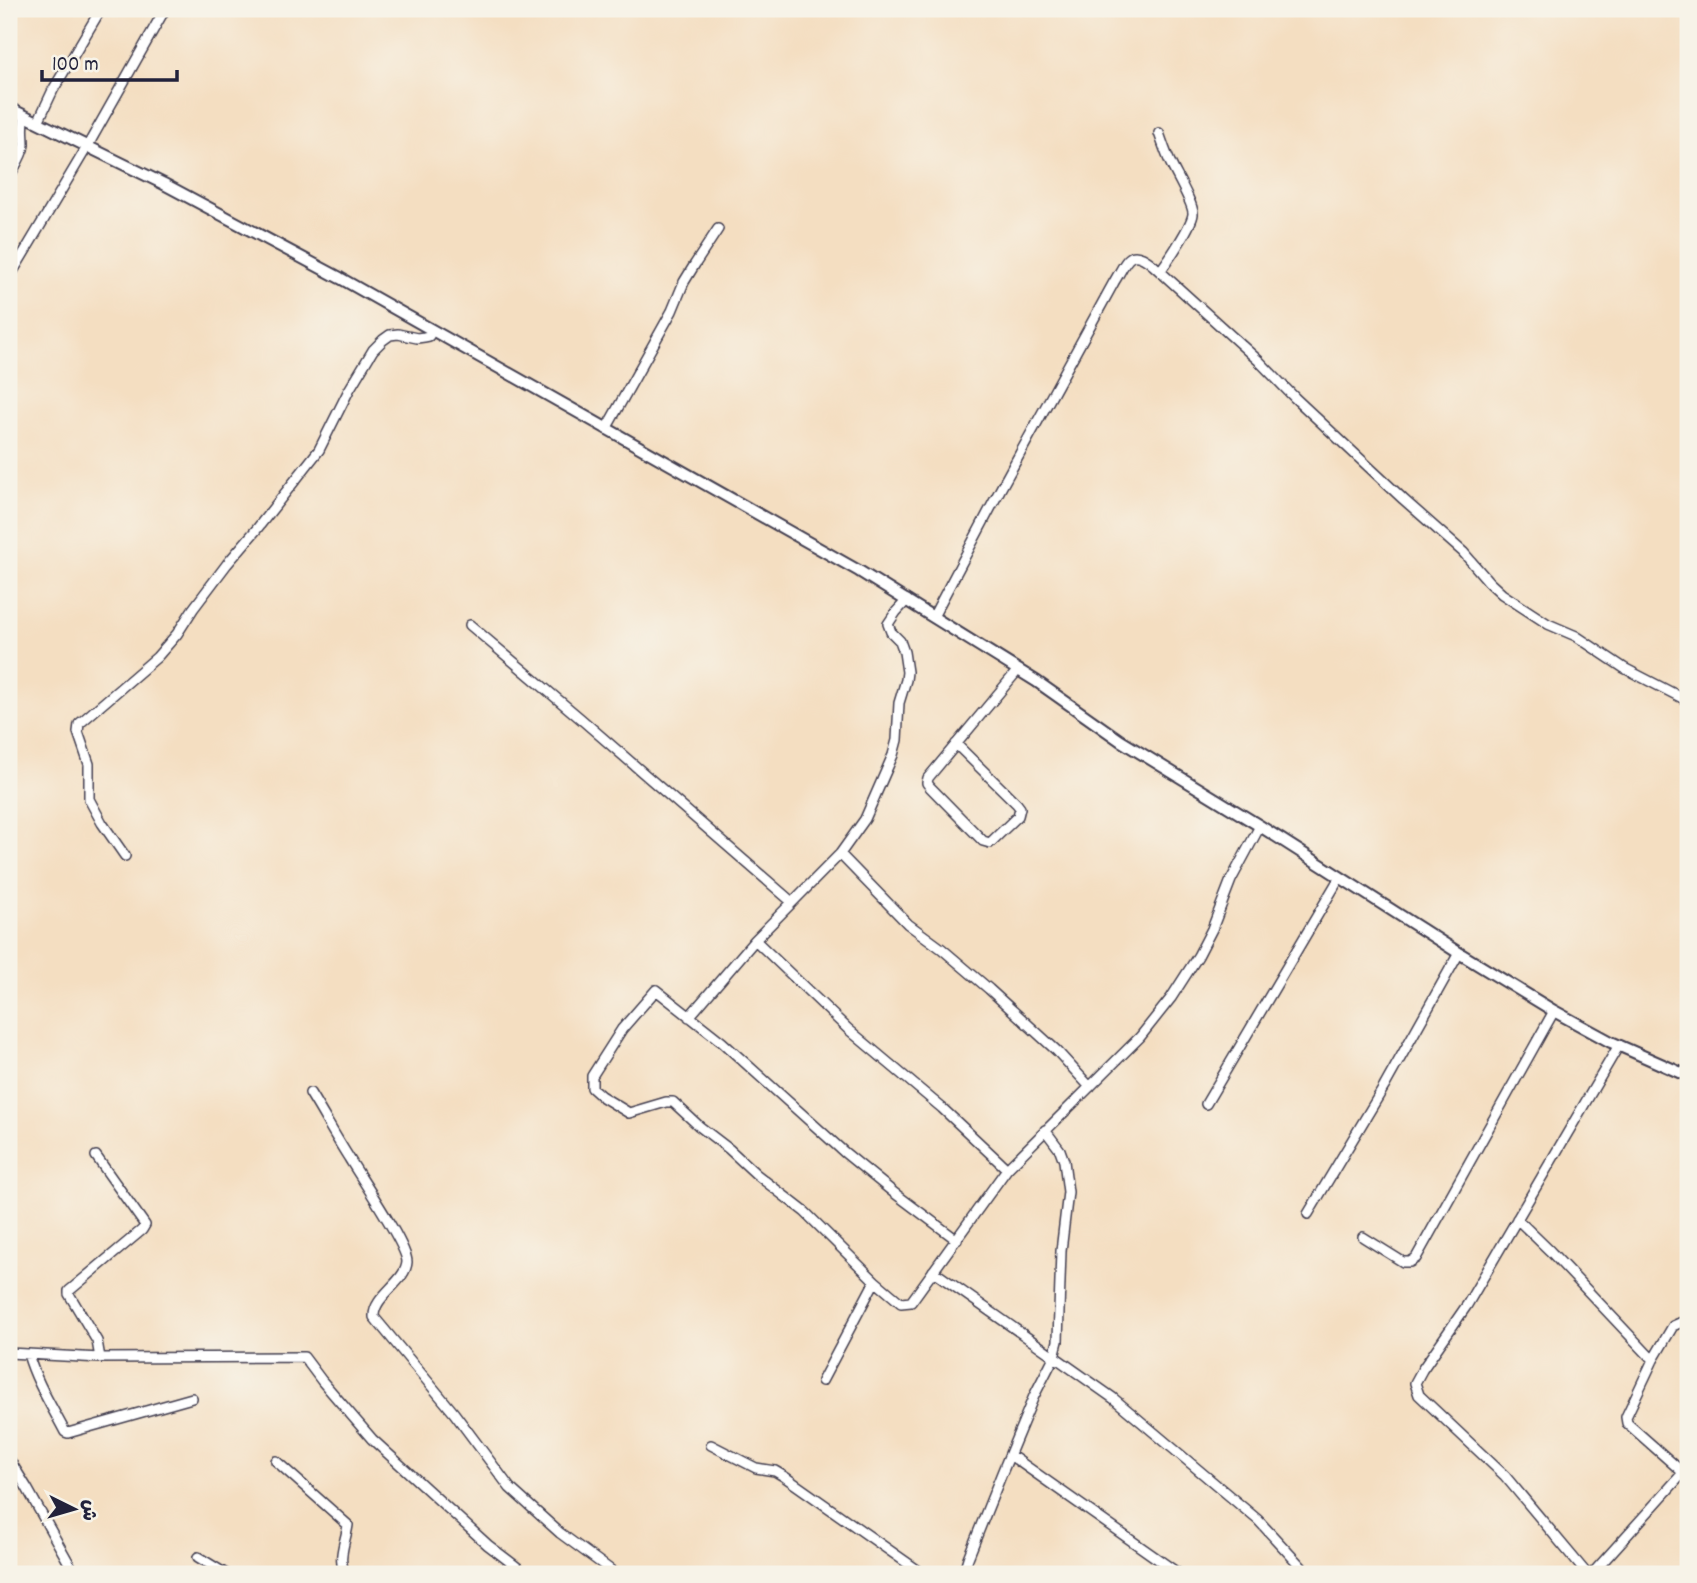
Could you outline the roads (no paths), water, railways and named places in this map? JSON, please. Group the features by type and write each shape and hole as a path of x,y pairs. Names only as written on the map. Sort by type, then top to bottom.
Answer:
{"street":[{"path":"38,122 53,90 101,9"},
{"path":"9,278 165,9"},
{"path":"9,108 163,184 340,278 859,571 1018,670 1121,741 1260,825 1554,1012 1688,1076"},
{"path":"9,177 22,152 25,116"},
{"path":"1159,133 1193,211 1177,246 1160,271"},
{"path":"606,429 672,311 690,273 718,229"},
{"path":"933,617 1006,477 1129,258 1134,255 1143,257 1160,271 1259,361 1402,499 1463,552 1502,594 1548,624 1576,636 1632,673 1688,701"},
{"path":"125,856 89,799 89,764 78,732 79,724 157,657 177,634 192,609 319,450 349,390 378,345 390,335 417,338 429,335 432,330"},
{"path":"689,1017 755,940 840,854 865,819 897,740 899,703 907,672 900,641 891,632 888,624 907,600"},
{"path":"470,625 792,902"},
{"path":"956,744 1020,808 1018,816 990,843 983,841 927,783 928,778 956,744 1018,670"},
{"path":"957,1240 854,1160 722,1042 656,990 622,1029 592,1076 592,1088 629,1113 673,1102 756,1174 805,1212 901,1303 911,1302 957,1240 1007,1169 1140,1037 1171,998 1212,929 1231,880 1260,825"},
{"path":"840,854 908,925 942,949 989,989 1057,1051 1090,1087"},
{"path":"1206,1104 1340,877"},
{"path":"755,940 848,1029 942,1108 1007,1169"},
{"path":"1308,1214 1384,1087 1459,953"},
{"path":"1363,1237 1403,1262 1416,1258 1554,1012"},
{"path":"1619,1045 1467,1306 1422,1370 1415,1383 1416,1389 1419,1395 1505,1476 1590,1574 1686,1475 1627,1423 1626,1417 1653,1360 1673,1326 1682,1322 1688,1324"},
{"path":"310,1093 387,1220 407,1259 406,1268 375,1308 374,1317 454,1413 510,1488 560,1533 615,1574"},
{"path":"963,1574 1058,1342 1061,1251 1068,1192 1060,1150 1045,1130"},
{"path":"96,1156 145,1225 69,1291 97,1341 100,1358"},
{"path":"1517,1219 1653,1360"},
{"path":"933,1271 1114,1398 1258,1520 1308,1574"},
{"path":"822,1381 875,1281"},
{"path":"9,1353 100,1358 304,1357 372,1439 488,1545 526,1574"},
{"path":"28,1354 45,1395 68,1433 192,1398"},
{"path":"711,1445 756,1468 771,1469 785,1477 923,1574"},
{"path":"1010,1455 1179,1574"},
{"path":"9,1459 75,1574"},
{"path":"276,1461 348,1525 341,1562 346,1574"},
{"path":"198,1557 226,1574"}]}
